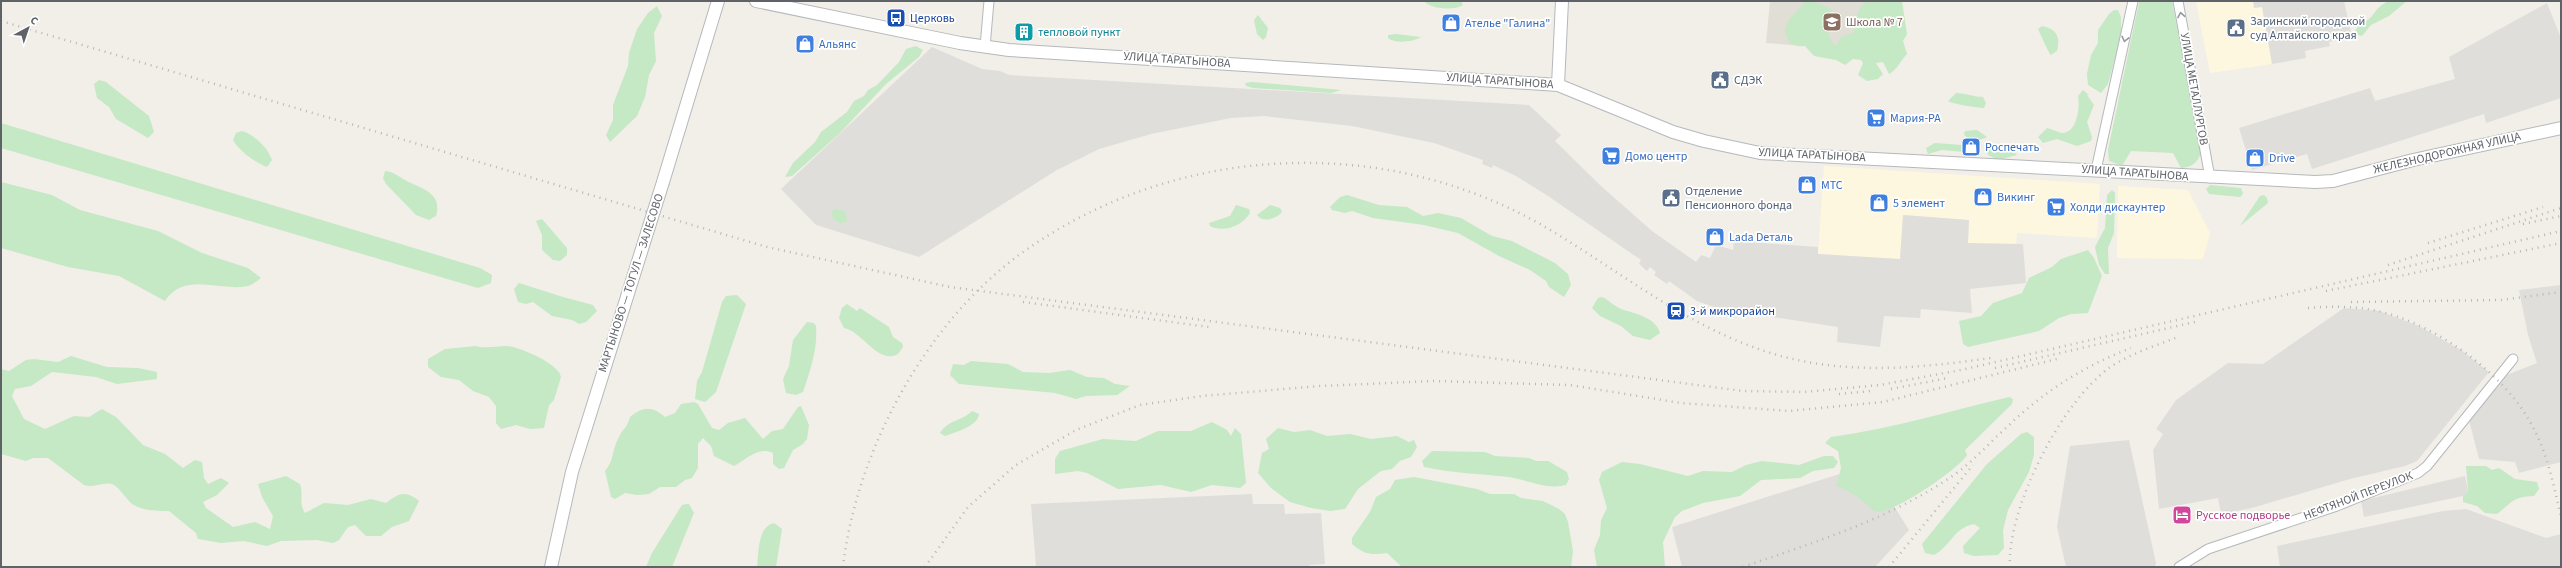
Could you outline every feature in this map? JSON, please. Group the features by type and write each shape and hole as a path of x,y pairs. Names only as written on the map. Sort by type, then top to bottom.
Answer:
{"street":[{"name":"МАРТЫНОВО — ТОГУЛ — ЗАЛЕСОВО","path":"551,567 572,472 718,1"},
{"name":"УЛИЦА ТАРАТЫНОВА","path":"756,1 985,47 1558,85 1648,123 1735,149 1760,152 2287,182 2333,181"},
{"path":"985,47 989,1"},
{"path":"1558,85 1562,1"},
{"path":"2096,170 2133,1"},
{"name":"УЛИЦА МЕТАЛЛУРГОВ","path":"2178,1 2210,178"},
{"name":"ЖЕЛЕЗНОДОРОЖНАЯ УЛИЦА","path":"2333,181 2413,160 2561,128"},
{"name":"НЕФТЯНОЙ ПЕРЕУЛОК","path":"2181,566 2208,549 2337,506 2418,473 2427,466 2513,359"}],"shaded area":[{"name":"Школа № 7","path":"1770,1 1897,1 1894,53 1766,43"},
{"path":"2196,1 2253,1 2254,8 2262,6 2272,64 2210,73"},
{"path":"2253,1 2344,1 2352,37 2329,42 2330,46 2305,51 2306,58 2272,64 2262,7 2254,8"},
{"path":"2547,3 2561,38 2561,98 2486,123 2484,114 2312,169 2307,154 2252,170 2239,128 2370,88 2375,101 2455,79 2449,57"},
{"path":"932,47 982,69 1000,71 1009,75 1529,105 1561,135 1555,141 1601,186 1652,231 1696,262 1701,255 1710,258 1716,245 1733,250 1734,241 1818,247 1818,254 1900,259 1903,215 1969,220 1968,243 2023,244 2026,283 1970,289 1972,313 1921,309 1920,318 1884,316 1880,347 1837,342 1838,327 1720,309 1697,301 1669,281 1667,284 1654,275 1656,272 1650,267 1647,271 1639,264 1641,260 1548,196 1516,176 1493,165 1492,168 1482,164 1483,160 1434,143 1352,126 1264,116 1231,118 1151,134 1099,149 1057,170 919,257 816,225 781,189"},
{"path":"1824,166 2100,184 2097,238 2017,233 2016,246 1968,243 1969,220 1903,215 1900,259 1818,254"},
{"path":"2118,186 2188,190 2210,233 2203,259 2117,258"},
{"path":"2561,285 2561,462 2519,473 2515,462 2479,459 2469,420 2507,375 2537,363 2528,335 2519,290"},
{"path":"2344,308 2379,311 2419,326 2461,350 2489,372 2417,461 2405,466 2350,479 2252,508 2221,514 2218,498 2159,509 2153,450 2163,434 2156,429 2176,400 2228,363 2263,364"},
{"path":"2129,440 2156,563 2155,567 2066,567 2057,527 2070,446"},
{"path":"1868,465 1909,530 1875,567 1682,567 1672,527"},
{"path":"2465,476 2468,491 2463,496 2364,517 2361,501"},
{"path":"1252,494 1253,504 1284,504 1285,514 1321,513 1325,564 1309,565 1309,567 1036,567 1031,504"},
{"path":"2466,509 2546,538 2561,534 2561,567 2280,567 2277,546 2443,511"}],"green space":[{"path":"1424,1 1461,1 1463,5 1454,8 1442,8 1431,6"},
{"name":"Школа № 7","path":"1806,1 1818,3 1831,9 1835,21 1828,35 1835,46 1842,37 1855,32 1852,25 1861,6 1866,1 1902,1 1907,34 1903,41 1907,54 1895,70 1889,74 1883,62 1876,63 1883,74 1878,79 1867,81 1858,75 1863,63 1861,60 1853,59 1845,65 1836,60 1814,56 1805,46 1797,46 1791,43 1787,39 1785,31 1788,21"},
{"path":"2172,1 2201,153 2194,164 2181,168 2173,153 2131,151 2122,166 2109,161 2108,150 2139,2"},
{"path":"2389,1 2407,1 2389,16 2371,25 2362,36 2355,34 2360,25 2370,18 2381,5"},
{"path":"657,6 662,16 654,33 656,61 649,75 645,97 637,116 610,142 606,135 613,120 613,105 628,66 629,53 637,29 648,13"},
{"path":"2114,10 2118,10 2121,17 2121,36 2108,84 2101,93 2088,85 2087,74 2091,55 2098,43 2098,30 2109,14"},
{"path":"1258,15 1268,28 1266,37 1263,40 1257,34 1254,20"},
{"path":"2042,26 2054,31 2058,37 2057,51 2051,55 2038,29"},
{"path":"1396,34 1421,37 1404,42 1391,40 1388,38 1388,35"},
{"path":"916,46 923,50 919,57 886,84 839,134 792,176 785,177 793,163 815,142 821,132 847,112 854,101 864,96 868,90 877,85 899,62 906,49"},
{"path":"99,80 106,82 149,116 154,132 148,138 116,119 109,107 97,98 94,84"},
{"path":"1252,82 1341,90 1331,93 1253,88 1246,86 1245,83"},
{"path":"2083,90 2089,95 2087,95 2094,105 2087,122 2092,137 2091,141 2077,146 2057,139 2043,143 2038,137 2047,128 2062,133 2067,132 2072,128 2077,118 2079,106 2078,96"},
{"path":"1956,93 1983,97 1986,103 1984,108 1960,105 1948,101"},
{"path":"1,123 480,268 492,275 491,283 478,288 1,148"},
{"path":"1977,130 1987,137 1974,140 1968,138 1964,134 1965,131"},
{"path":"242,131 260,142 270,155 272,160 267,167 248,156 233,140 236,133"},
{"path":"1935,143 1962,145 1965,148 1964,152 1942,150 1928,154 1926,148"},
{"path":"2009,147 2017,155 1998,160 1988,155 1985,148"},
{"path":"385,171 393,173 429,192 436,202 436,216 429,220 416,215 386,184 383,178"},
{"path":"1,182 52,195 80,210 158,231 202,253 248,268 261,278 254,284 248,286 226,287 203,284 182,287 173,292 165,301 119,276 68,267 1,248"},
{"path":"2210,185 2241,188 2243,194 2240,197 2209,194 2206,189"},
{"path":"2112,190 2115,193 2114,233 2108,248 2109,274 2105,274 2099,265 2095,247 2105,228 2107,195"},
{"path":"1347,195 1379,205 1407,207 1423,216 1438,213 1461,218 1492,236 1512,241 1555,263 1568,274 1571,285 1564,297 1549,287 1546,281 1530,270 1499,256 1458,233 1424,225 1373,218 1352,211 1345,213 1332,210 1330,207 1340,197"},
{"path":"2264,195 2267,198 2268,203 2240,226 2260,196"},
{"path":"1236,205 1249,209 1250,213 1247,218 1238,225 1232,227 1221,229 1210,226 1209,223 1230,216"},
{"path":"1270,205 1280,208 1282,212 1276,217 1270,219 1263,219 1257,215"},
{"path":"834,209 846,211 847,222 840,223 833,219 831,212"},
{"path":"542,219 567,248 567,255 560,261 553,260 542,250 542,235 536,221"},
{"path":"2088,250 2094,258 2102,276 2088,313 2071,314 2059,318 2039,331 1968,347 1963,344 1959,321 1981,316 1993,303 2022,293 2029,278 2052,267 2061,259"},
{"path":"519,283 593,305 597,311 586,322 579,324 572,320 552,316 533,302 526,304 518,302 514,289"},
{"path":"737,295 746,304 716,392 705,402 695,399 697,381 702,372 722,302 726,296"},
{"path":"1602,297 1621,309 1650,320 1655,324 1660,333 1650,340 1633,336 1621,326 1600,316 1592,308 1598,298"},
{"path":"847,304 857,311 860,308 889,327 893,337 902,343 903,347 898,354 891,356 884,355 870,346 851,330 844,328 839,318 842,308"},
{"path":"807,322 814,323 816,326 816,343 811,368 803,392 796,395 786,393 783,379 789,366 793,340"},
{"path":"476,346 507,346 521,349 538,357 559,372 561,377 554,400 549,405 544,428 530,429 516,425 501,429 496,423 496,406 489,397 473,391 459,380 441,377 428,367 428,359 445,349"},
{"path":"71,356 107,367 138,368 157,372 157,379 117,384 96,377 52,372 31,386 15,389 12,396 24,419 45,429 74,416 89,417 102,409 116,417 143,445 165,454 183,468 195,460 202,462 204,478 208,484 221,478 229,483 217,495 203,502 206,508 233,527 255,522 270,529 273,516 262,497 258,484 286,476 300,484 301,502 305,513 324,503 348,505 371,499 386,503 402,494 410,495 419,501 409,521 392,527 381,536 366,536 355,525 348,527 339,540 333,543 317,540 281,541 267,546 244,541 221,543 198,539 196,533 169,511 148,510 137,507 114,485 106,483 92,486 84,485 48,458 33,458 26,461 1,454 1,369 9,371 26,360 34,359 58,362"},
{"path":"971,361 1008,364 1023,372 1049,373 1070,370 1087,377 1104,378 1115,384 1130,386 1117,395 1086,396 1076,399 1055,393 959,384 950,375 953,364 964,365"},
{"path":"2009,397 2013,399 2012,404 1965,450 1967,455 1961,462 1938,481 1907,500 1882,511 1874,511 1855,495 1836,486 1841,468 1838,451 1825,443 1831,437 1898,425"},
{"path":"694,402 698,404 712,428 719,430 728,423 745,418 763,439 772,431 783,429 798,407 801,406 809,425 807,439 803,444 793,450 784,468 779,469 773,464 773,453 768,451 757,452 734,466 714,456 711,446 703,438 698,444 698,468 692,478 685,480 676,487 660,487 649,494 637,495 625,493 615,499 611,497 605,471 610,463 616,443 630,417 644,409 652,409 661,413 665,417 675,413 681,404"},
{"path":"972,411 979,414 978,418 971,425 945,436 940,433 947,425 968,415"},
{"path":"1212,422 1227,430 1231,436 1235,428 1241,434 1246,483 1240,488 1212,485 1191,492 1161,485 1118,489 1087,473 1078,471 1055,474 1055,459 1060,451 1103,439 1136,441 1158,431 1191,431"},
{"path":"1278,428 1294,432 1310,430 1327,436 1350,434 1371,439 1397,436 1409,442 1414,440 1417,447 1411,457 1400,461 1392,469 1381,471 1358,489 1345,509 1330,511 1311,508 1290,502 1271,488 1258,473 1262,453 1269,449 1266,439"},
{"path":"2027,432 2034,437 2034,455 2029,472 2008,510 2003,530 2004,548 1998,555 1974,556 1964,553 1963,546 1980,528 1974,524 1961,529 1940,551 1934,555 1925,553 1922,544 1987,464 2021,434"},
{"path":"1432,451 1485,452 1495,456 1529,458 1536,461 1548,461 1567,472 1569,479 1566,485 1552,486 1516,478 1424,467 1422,461"},
{"path":"1824,456 1833,456 1838,462 1834,468 1813,471 1800,478 1761,480 1740,496 1703,503 1682,511 1675,517 1663,542 1665,567 1597,567 1594,550 1600,535 1601,520 1607,508 1599,480 1602,472 1622,462 1640,464 1688,476 1703,471 1732,472 1746,465 1762,461 1799,465"},
{"path":"2466,466 2486,466 2492,470 2499,468 2515,479 2537,482 2539,489 2534,496 2521,497 2514,500 2497,514 2485,513 2477,506 2463,502 2463,496 2468,491"},
{"path":"1414,477 1477,489 1490,494 1514,494 1521,498 1543,501 1559,509 1565,514 1568,522 1573,551 1571,567 1402,567 1387,553 1368,553 1352,544 1352,538 1370,512 1376,497 1390,489 1395,480"},
{"path":"689,504 694,513 672,567 646,567 652,553 682,505"},
{"path":"774,523 782,529 776,567 757,567 762,535 768,525"}],"railway":[{"path":"1,21 767,247 950,287 1743,391 1804,392 1880,385 1961,370 2561,231"},
{"path":"843,567 850,523 863,479 880,436 901,394 925,354 954,317 985,284 1019,255 1078,218 1141,191 1207,173 1275,164 1343,164 1411,175 1477,194 1540,224 1656,298 1716,331 1748,345 1781,356 1807,362 1859,368 1912,367 1991,358"},
{"path":"2428,243 2543,207"},
{"path":"2388,265 2561,208"},
{"path":"2523,224 2561,216"},
{"path":"2326,291 2561,243"},
{"path":"2351,302 2501,300 2561,292"},
{"path":"1023,302 1209,327"},
{"path":"2308,308 2352,307 2378,311 2399,317 2421,326 2443,338 2483,367 2516,401 2535,431 2549,467 2561,517"},
{"path":"1995,368 2199,321"},
{"path":"2010,567 2011,543 2017,516 2027,487 2040,458 2073,406 2091,384 2109,368 2134,354 2178,337"},
{"path":"1743,567 1850,529 1902,506 1927,492 1966,466 2021,414 2050,391 2097,363 2131,348"},
{"path":"925,567 968,507 1016,465 1076,430 1140,405 1202,396 1320,386 1434,381 1570,385 1681,403 1789,411 1883,402 2057,359"},
{"path":"1891,389 1948,378"},
{"path":"1839,394 1871,391"},
{"path":"1889,567 1973,465"}],"place":[{"name":"Церковь","path":"896,18"},
{"name":"Школа № 7","path":"1832,22"},
{"name":"Ателье \"Галина\"","path":"1451,23"},
{"name":"Заринский городской суд Алтайского края","path":"2236,28"},
{"name":"тепловой пункт","path":"1024,32"},
{"name":"Альянс","path":"805,44"},
{"name":"СДЭК","path":"1720,80"},
{"name":"Мария-РА","path":"1876,118"},
{"name":"Роспечать","path":"1971,147"},
{"name":"Домо центр","path":"1611,156"},
{"name":"Drive","path":"2255,158"},
{"name":"МТС","path":"1807,185"},
{"name":"Викинг","path":"1983,197"},
{"name":"Отделение Пенсионного фонда","path":"1671,198"},
{"name":"5 элемент","path":"1879,203"},
{"name":"Холди дискаунтер","path":"2056,207"},
{"name":"Lada Dеталь","path":"1715,237"},
{"name":"3-й микрорайон","path":"1676,311"},
{"name":"Русское подворье","path":"2182,515"}]}
